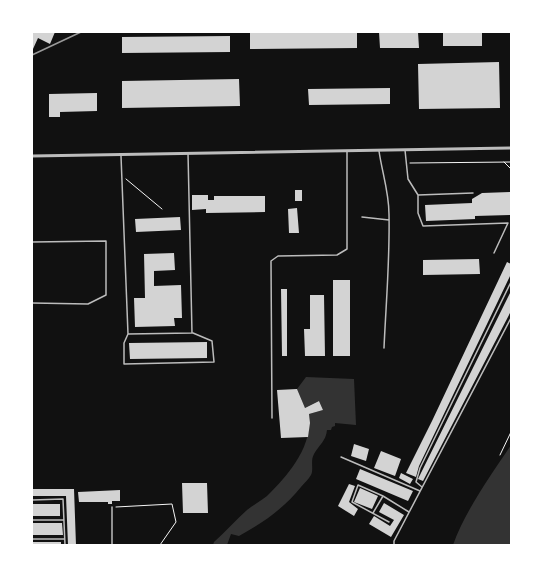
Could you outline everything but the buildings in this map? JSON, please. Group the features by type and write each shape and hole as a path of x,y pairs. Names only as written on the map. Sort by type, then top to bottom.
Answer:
{"street":[{"path":"32,156 511,148"}],"lane":[{"path":"379,150 387,191 389,220 389,258 384,348"},
{"path":"404,150 408,179 418,194 418,213 423,226 508,223 494,253"},
{"path":"272,418 271,261 278,256 337,255 347,249 347,151"},
{"path":"188,153 192,333"},
{"path":"121,154 128,334 124,343 124,364 214,362 212,341 192,333 128,334"},
{"path":"418,194 473,193"},
{"path":"362,217 389,220"},
{"path":"32,242 106,241 106,295 88,304 32,303"},
{"path":"422,487 416,482 420,468 511,282"},
{"path":"394,545 394,541 511,318"},
{"path":"341,457 420,491"},
{"path":"389,522 352,502 358,485 383,496 409,512"},
{"path":"373,513 383,496"},
{"path":"32,500 64,499 65,545"},
{"path":"112,507 112,545"},
{"path":"32,520 64,520"},
{"path":"32,539 64,539"}],"path":[{"path":"504,162 511,169"},
{"path":"406,163 511,162"},
{"path":"122,176 162,209"},
{"path":"500,455 511,432"},
{"path":"112,507 172,504 176,522 160,545"}],"shaded area":[{"path":"306,377 354,379 356,425 335,423 335,426 332,427 331,430 327,430 324,440 313,457 311,475 294,495 280,508 256,526 239,536 231,534 227,545 213,545 214,542 247,510 267,496 275,488 298,459 307,437 309,414 323,410 319,401 305,408 297,389"},
{"path":"511,445 511,545 453,545 471,506"}],"railway":[{"path":"32,55 81,32"}]}
